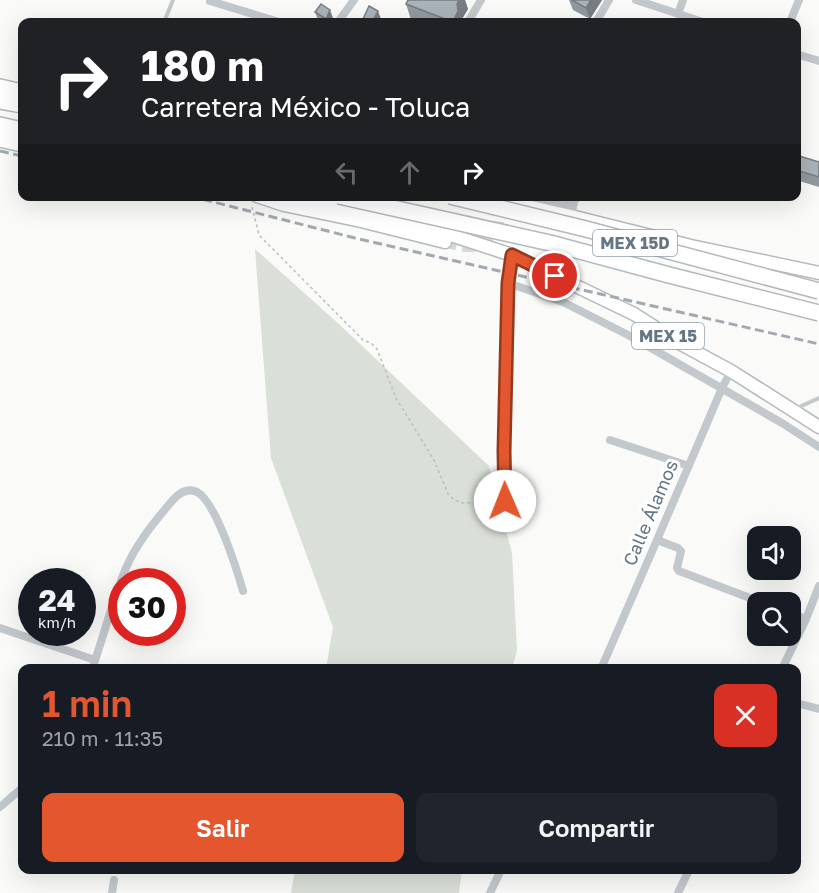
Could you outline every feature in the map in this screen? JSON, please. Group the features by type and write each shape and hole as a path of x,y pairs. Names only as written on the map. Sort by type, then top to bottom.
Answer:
{"highway":[{"path":"0,87 18,91"},
{"path":"0,101 18,104"},
{"path":"0,125 18,129"},
{"name":"MEX 15D","path":"361,201 550,243 819,313"},
{"name":"MEX 15D","path":"471,201 819,291"}],"main road":[{"path":"272,201 445,242"},
{"name":"MEX 15","path":"307,201 401,221 512,255 634,314 681,344 731,371 819,427"},
{"path":"513,201 572,211 691,246 819,273"}],"street":[{"path":"341,18 354,0"},
{"path":"470,18 481,0"},
{"path":"598,18 609,0"},
{"path":"636,0 681,18 683,0"},
{"path":"792,18 799,0"},
{"path":"210,1 266,18"},
{"path":"801,56 819,62"},
{"path":"543,201 572,211 575,201"},
{"path":"505,501 508,283 512,255"},
{"path":"508,283 563,303 630,336 782,423 819,447"},
{"name":"Calle Álamos","path":"603,664 731,371"},
{"path":"610,440 689,466"},
{"path":"94,664 120,586 136,549 172,501 185,490 200,494 212,512 231,552 243,591"},
{"path":"657,540 681,551 678,568 681,573 747,597"},
{"path":"784,664 819,586"},
{"path":"801,617 806,619"},
{"path":"0,628 91,664"},
{"path":"801,704 819,709"},
{"path":"0,807 18,791"},
{"path":"490,893 499,874"},
{"path":"678,893 687,874"},
{"path":"112,893 114,879"}],"lane":[{"path":"166,18 173,0"},
{"path":"793,410 819,398"}],"path":[{"path":"251,201 259,235 363,339 377,349 396,398 434,460 448,494 454,500 463,503 505,501"}],"shaded area":[{"path":"255,249 339,324 489,466 512,553 517,650 513,664 327,664 333,627 271,458"},
{"path":"294,874 461,874 459,893 291,893"}],"building":[{"path":"408,0 459,0 455,18 443,18 406,4"},
{"path":"572,0 591,0 586,8"},
{"path":"321,4 330,10 326,18 315,12"},
{"path":"369,6 378,11 374,18 363,18"},
{"path":"801,157 819,162 819,177 801,172"}],"tunnel":[{"path":"445,242 469,246 485,242 491,237 498,224 499,216 493,201"}],"railway":[{"path":"0,151 18,155"},
{"path":"210,201 355,238 819,344"}],"route":[{"path":"505,501 508,283 512,255 555,276"}]}
